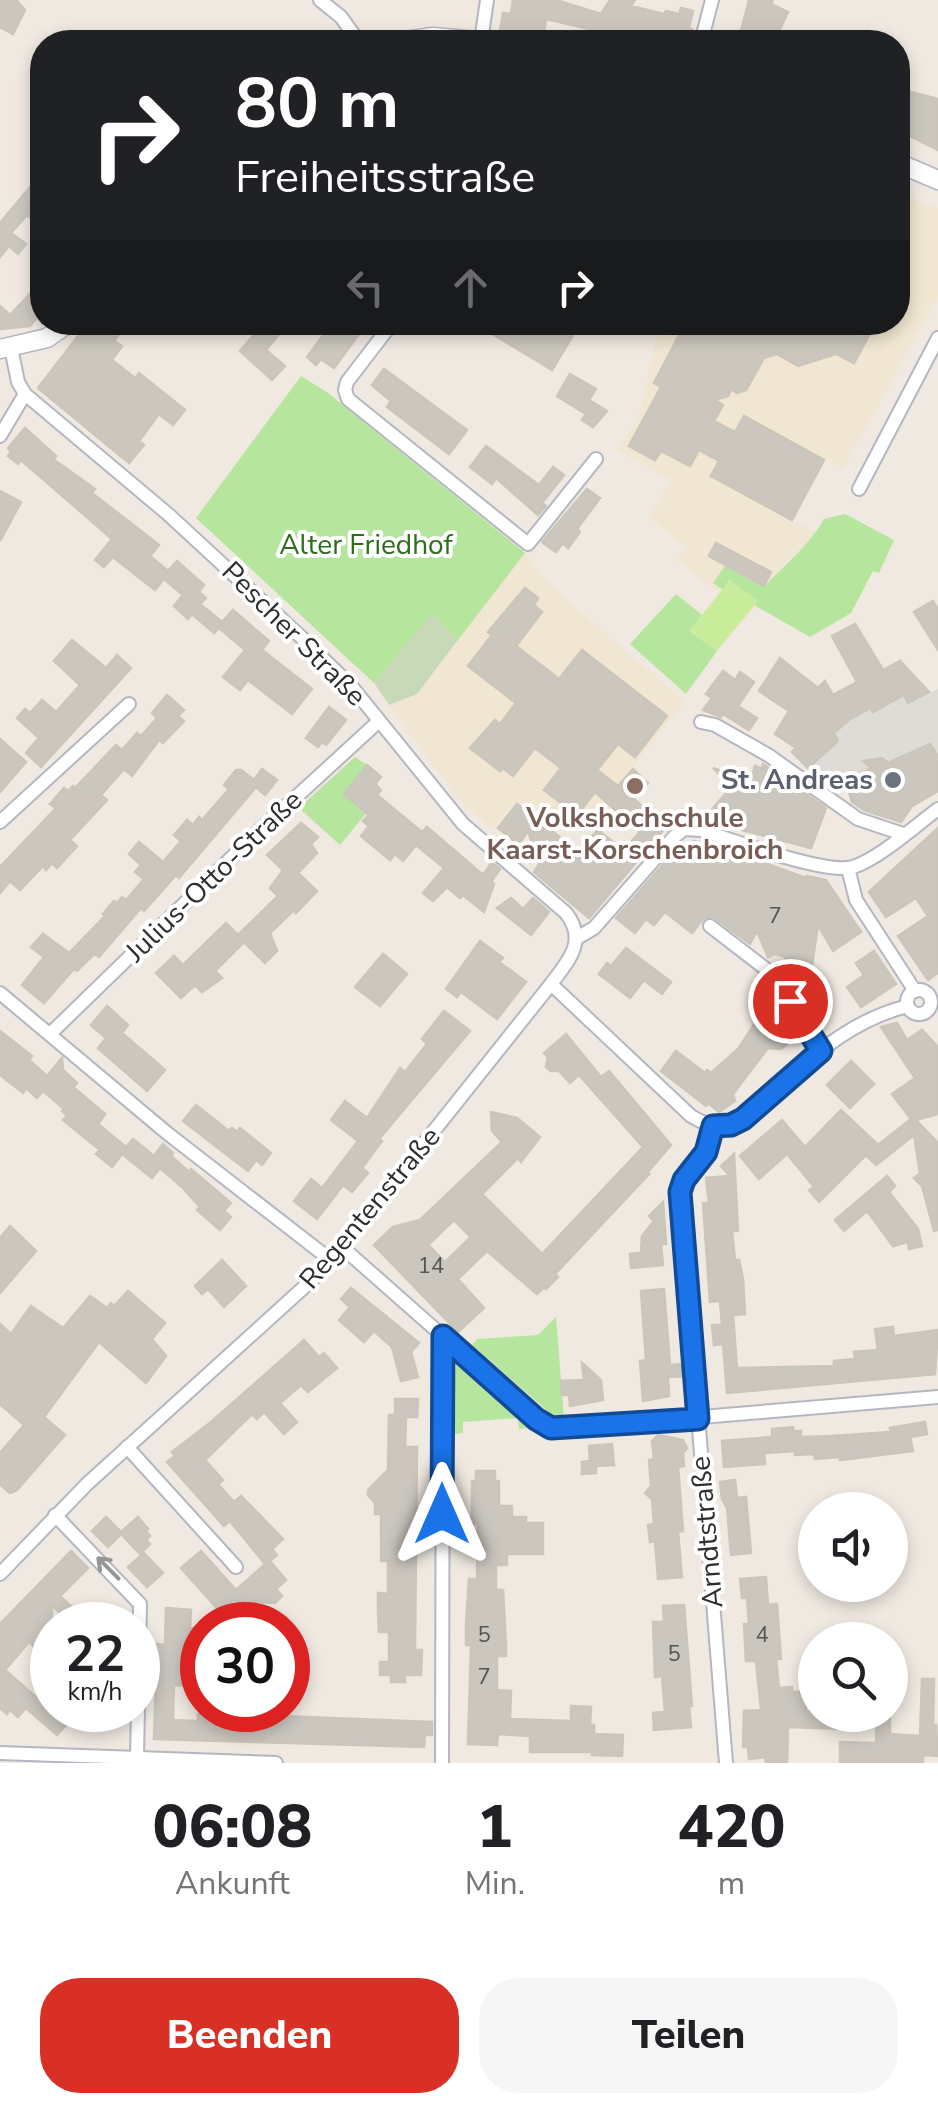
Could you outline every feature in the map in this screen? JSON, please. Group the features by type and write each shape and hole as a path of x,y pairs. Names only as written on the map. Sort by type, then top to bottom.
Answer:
{"main road":[{"path":"910,168 938,180"},
{"path":"6,348 50,335"}],"street":[{"path":"320,0 350,30"},
{"path":"485,30 488,0"},
{"path":"704,30 712,0"},
{"path":"383,335 349,379 345,390 348,399 528,544 596,458"},
{"path":"859,490 938,338"},
{"path":"0,436 26,394 6,348"},
{"name":"Pescher Straße","path":"26,394 215,556 352,687 470,831 566,913 577,938"},
{"path":"0,822 130,704"},
{"name":"Julius-Otto-Straße","path":"50,1034 259,830 380,721"},
{"path":"702,722 715,725 768,755 858,819 903,834"},
{"path":"928,1010 931,1002 927,991 856,900 848,868 861,864 938,809"},
{"name":"Regentenstraße","path":"0,1574 127,1447 332,1261 551,984 575,949 577,938 594,928 670,841 684,830 702,830 830,868 848,868"},
{"path":"710,926 775,976 821,1051"},
{"path":"551,984 690,1116 713,1126 731,1125 743,1119 821,1051 864,1020 908,1006"},
{"path":"908,1006 909,995 927,991"},
{"path":"0,993 167,1134 332,1261"},
{"path":"908,1006 915,1013 928,1010"},
{"path":"928,1010 938,1024"},
{"name":"Arndtstraße","path":"713,1126 706,1152 684,1180 680,1192 726,1763"},
{"path":"343,1248 536,1419 551,1428 938,1397"},
{"path":"442,1763 443,1336"},
{"path":"127,1447 236,1567"},
{"path":"55,1516 140,1604 137,1758"},
{"path":"0,1752 276,1763"}],"shaded area":[{"path":"910,197 938,208 938,296 843,469 744,416 712,477 816,533 811,543 792,556 764,587 714,583 723,590 720,594 677,559 686,547 649,517 671,480 617,450 640,411 657,335 910,335"},
{"path":"525,553 540,574 685,702 636,762 615,809 593,833 580,823 551,816 543,818 520,802 512,803 493,830 459,799 389,705 417,694"},
{"path":"900,689 909,703 938,689 938,755 929,744 886,765 887,761 876,759 867,772 832,789 806,766 838,741 835,733 847,721 871,708 874,712"}],"green space":[{"name":"Alter Friedhof","path":"301,376 328,393 525,553 458,640 432,614 374,683 196,518"},
{"path":"845,514 894,540 879,573 873,571 851,613 810,637 754,605 757,601 729,580 723,590 713,583 725,566 764,587 824,519"},
{"path":"730,580 758,601 717,651 690,630"},
{"path":"676,594 702,615 690,631 717,651 686,694 630,644"},
{"path":"432,613 458,640 417,694 389,705 374,683"},
{"path":"355,757 367,765 344,793 367,812 340,845 299,808"},
{"path":"556,1317 564,1418 551,1414 472,1345 477,1339 538,1335"},
{"path":"456,1363 528,1420 528,1428 519,1429 518,1418 463,1422 463,1433 451,1435"}],"building":[{"path":"0,0 16,0 25,10 13,34 0,27"},
{"path":"513,0 556,0 601,14 610,0 635,0 631,6 664,14 679,14 681,8 693,11 692,30 594,30 546,19 544,30 500,30 503,13 511,14"},
{"path":"749,0 773,0 771,4 788,12 780,30 741,30"},
{"path":"910,94 938,99 938,150 910,136"},
{"path":"30,187 30,218 27,215 11,233 26,244 18,254 9,246 0,257 0,223"},
{"path":"30,294 30,326 0,329 0,306 10,315"},
{"path":"79,335 118,335 114,341 122,346 112,360 135,378 139,373 185,410 173,425 159,414 139,441 144,445 129,463 38,388"},
{"path":"254,335 278,335 266,350 285,366 272,380 240,351"},
{"path":"323,335 358,335 334,368 321,359 316,365 307,357"},
{"path":"494,335 573,335 552,370"},
{"path":"679,335 869,335 854,363 836,354 798,366 777,354 764,358 746,390 737,393 731,389 728,396 715,400 723,405 714,421 735,432 744,416 824,460 792,520 711,476 719,461 699,450 690,466 661,451 655,460 629,446 661,387 654,383"},
{"path":"384,369 467,430 449,454 387,407 391,401 372,385"},
{"path":"570,374 596,389 589,400 607,411 593,427 582,420 586,414 557,396"},
{"path":"25,428 56,456 53,459 95,489 92,493 159,545 150,556 168,571 177,561 204,585 199,592 206,598 200,604 222,622 233,610 269,641 262,650 312,689 292,714 248,680 240,690 223,677 245,650 219,628 214,633 192,614 188,619 174,606 183,595 164,579 155,590 113,557 104,567 95,560 112,539 21,460 18,464 8,456 8,448"},
{"path":"486,446 539,485 553,467 564,475 542,503 546,506 538,515 496,478 492,484 470,467"},
{"path":"587,489 600,498 568,548 563,543 556,552 542,542"},
{"path":"0,491 21,502 0,541"},
{"path":"716,543 771,572 764,586 709,556"},
{"path":"525,588 538,598 534,605 542,612 516,646 559,679 582,650 667,716 635,757 618,744 597,770 618,786 633,769 648,783 634,799 666,827 589,918 534,872 542,860 528,831 519,844 498,828 517,804 578,851 598,830 623,850 640,832 595,792 577,815 544,790 561,768 535,748 513,776 470,748 495,720 500,724 516,703 468,666 492,635 488,632"},
{"path":"933,601 938,609 938,650 914,612"},
{"path":"855,624 883,670 900,661 929,692 908,703 904,695 850,719 834,733 838,741 808,768 792,752 796,748 775,734 789,711 759,691 780,658 818,688 825,681 833,695 857,682 832,636"},
{"path":"72,640 106,668 117,655 131,668 41,767 26,753 39,738 17,718 25,709 30,713 42,700 56,712 80,685 54,661"},
{"path":"723,671 735,680 740,672 754,682 738,706 757,718 749,730 723,714 721,717 703,710 712,698 706,694"},
{"path":"167,695 184,710 178,716 184,721 163,743 159,740 132,776 124,769 101,795 107,800 70,840 77,846 57,868 52,863 46,870 43,866 20,890 10,881 0,893 0,867 56,808 50,804 64,788 75,788 116,745 122,750 137,733 141,736 157,718 152,713"},
{"path":"329,707 346,720 326,745 322,742 318,747 306,738"},
{"path":"0,739 26,762 0,792"},
{"name":"St. Andreas","path":"930,744 938,756 938,791 912,806 901,822 852,802 846,781 871,768 863,761 882,758 888,763"},
{"path":"763,764 826,808 811,848 703,820 732,786 713,768 750,782 755,766 762,769"},
{"path":"367,765 381,777 375,784 381,790 377,795 422,832 427,827 483,875 492,862 500,869 491,882 494,884 484,912 447,887 433,901 423,893 444,868 416,845 403,861 395,854 390,860 361,836 369,826 363,821 369,815 344,794"},
{"path":"262,769 277,780 265,795 256,787 179,878 176,875 144,911 141,908 99,957 94,954 77,971 74,969 44,1003 22,985 44,957 31,947 43,934 69,953 105,916 114,901 117,903 122,897 126,900 144,879 135,872 141,865 129,854 139,842 163,862 181,841 174,835 187,820 193,825 199,817 202,820 229,789 224,785 236,770 254,780"},
{"path":"301,823 318,837 311,844 317,853 298,873 317,891 270,933 277,951 265,963 244,942 215,971 222,978 202,992 195,985 181,998 156,973 174,956 183,965 226,923 238,935 278,896 270,888 283,870 267,855"},
{"path":"938,828 938,973 928,980 898,936 928,916 916,898 886,917 869,892"},
{"path":"694,841 806,878 826,880 861,932 833,951 818,925 812,965 796,976 784,956 768,957 757,931 750,944 712,916 703,919 692,933 665,912 654,925 646,919 635,933 616,918 674,852"},
{"path":"511,898 523,909 533,898 549,912 531,935 497,908"},
{"path":"480,941 503,958 499,962 526,982 497,1019 461,992 457,997 446,989"},
{"path":"626,948 671,982 662,994 644,980 630,998 599,974"},
{"path":"874,951 896,984 861,1007 847,987 864,975 856,963"},
{"path":"383,954 407,974 380,1006 355,987"},
{"path":"107,1006 128,1025 122,1033 165,1070 147,1091 98,1048 106,1038 91,1025"},
{"path":"444,1011 470,1031 379,1139 382,1141 362,1168 368,1173 352,1192 343,1185 317,1219 294,1201 311,1179 322,1188 358,1141 331,1120 345,1101 367,1118 400,1068 405,1072 427,1044 422,1039"},
{"path":"772,1016 790,1023 794,1035 791,1041 781,1049 768,1048 733,1094 735,1101 719,1112 661,1071 676,1051 705,1073 711,1073 738,1049 755,1023 760,1025"},
{"path":"897,1023 907,1040 922,1030 938,1047 938,1114 916,1120 938,1143 938,1230 934,1231 922,1186 914,1178 920,1174 914,1135 876,1165 866,1155 819,1202 809,1190 814,1187 787,1154 759,1179 740,1156 782,1120 805,1147 841,1110 878,1145 911,1119 892,1094 915,1078 881,1027"},
{"path":"0,1031 32,1056 29,1060 47,1076 62,1058 63,1070 77,1083 73,1087 105,1114 98,1124 126,1147 133,1139 154,1156 163,1144 189,1172 191,1169 231,1203 224,1211 231,1217 220,1230 160,1168 152,1178 122,1154 112,1167 96,1154 100,1150 63,1120 67,1115 64,1109 43,1091 37,1098 26,1088 23,1093 0,1075"},
{"path":"566,1034 601,1077 609,1071 671,1145 649,1174 555,1274 558,1277 546,1289 537,1294 487,1251 458,1279 484,1308 458,1332 374,1245 393,1227 420,1220 502,1142 492,1131 491,1112 517,1118 540,1137 521,1162 518,1158 482,1194 542,1254 643,1147 579,1075 570,1083 559,1071 546,1067 548,1057 544,1053","holes":["454,1220 471,1237 445,1262 428,1245"]},
{"path":"851,1061 874,1084 850,1108 827,1085"},
{"path":"196,1105 229,1131 232,1128 237,1132 240,1128 271,1153 262,1165 256,1160 248,1171 183,1121"},
{"path":"734,1154 738,1231 732,1231 735,1260 739,1260 743,1279 745,1314 733,1315 737,1368 834,1366 834,1361 855,1359 854,1352 878,1350 875,1329 893,1327 894,1336 938,1330 935,1374 727,1393 723,1344 714,1345 712,1325 722,1325 720,1301 710,1302 703,1203 709,1203 706,1178 730,1176 721,1166"},
{"path":"887,1176 895,1186 889,1192 918,1229 922,1246 909,1249 908,1242 893,1246 867,1211 844,1231 835,1220"},
{"path":"663,1202 663,1265 631,1268 630,1254 641,1253 642,1236 654,1221 649,1216"},
{"path":"10,1226 36,1251 0,1293 0,1238"},
{"path":"222,1260 246,1286 224,1307 208,1289 202,1294 195,1286"},
{"path":"351,1288 419,1343 411,1352 418,1377 401,1381 392,1347 374,1331 364,1342 339,1320 350,1307 341,1299"},
{"path":"664,1289 670,1365 684,1364 685,1376 668,1377 669,1396 643,1401 640,1361 646,1360 641,1291"},
{"path":"128,1291 165,1323 152,1339 166,1356 146,1383 99,1342 44,1417 65,1435 17,1490 10,1493 0,1484 0,1453 24,1425 0,1404 0,1324 11,1334 31,1306 63,1328 90,1296 107,1308"},
{"path":"304,1340 319,1357 324,1353 337,1368 308,1392 301,1385 280,1403 297,1422 284,1434 264,1412 257,1419 252,1414 205,1460 223,1480 218,1484 234,1502 241,1496 283,1539 272,1549 277,1555 270,1561 286,1580 276,1589 282,1596 276,1602 211,1602 181,1568 201,1551 236,1590 265,1564 230,1521 224,1526 167,1462 175,1456 172,1452"},
{"path":"582,1363 601,1380 603,1400 570,1406 569,1395 562,1395 561,1381 584,1380"},
{"path":"395,1399 418,1399 417,1417 406,1417 405,1447 417,1447 415,1650 422,1650 421,1675 405,1675 405,1682 391,1682 391,1675 380,1675 380,1662 389,1662 389,1632 379,1632 378,1611 378,1593 388,1594 388,1561 381,1561 381,1514 375,1514 375,1503 368,1495 368,1490 388,1470 389,1415 395,1415"},
{"path":"925,1422 927,1434 910,1437 913,1451 840,1460 815,1459 814,1454 795,1455 795,1451 764,1453 765,1464 724,1467 722,1441 772,1437 772,1429 793,1427 793,1431 801,1431 801,1437 832,1436 891,1432 890,1428"},
{"path":"658,1435 683,1440 687,1448 683,1453 684,1466 678,1467 682,1577 658,1579 655,1541 650,1542 648,1525 654,1524 652,1499 645,1493 651,1486 652,1441"},
{"path":"612,1444 614,1465 596,1466 596,1473 582,1474 582,1462 590,1461 589,1446"},
{"path":"476,1471 495,1471 499,1506 512,1506 512,1517 526,1517 526,1523 543,1523 543,1554 507,1554 507,1565 496,1565 496,1590 503,1590 506,1645 506,1656 497,1656 497,1690 511,1691 510,1719 571,1721 571,1706 591,1707 594,1734 623,1735 622,1756 530,1752 530,1736 498,1734 497,1745 468,1744 471,1645 466,1645 466,1624 469,1579 477,1579 478,1524 472,1524 472,1481 476,1481"},
{"path":"735,1480 737,1498 746,1497 751,1553 731,1555 727,1508 720,1482"},
{"path":"106,1517 121,1532 138,1517 148,1529 150,1536 146,1540 150,1544 140,1554 121,1534 108,1547 92,1531"},
{"path":"71,1551 88,1568 60,1596 66,1602 30,1602 30,1643 5,1670 30,1692 30,1711 26,1708 18,1717 0,1708 0,1624"},
{"path":"144,1553 163,1573 147,1587 128,1567"},
{"path":"766,1577 768,1605 777,1604 779,1688 792,1687 792,1692 798,1692 798,1727 788,1727 787,1763 766,1763 765,1757 749,1759 748,1747 743,1747 744,1711 761,1710 756,1661 746,1661 744,1624 749,1624 747,1598 742,1598 740,1579"},
{"path":"684,1605 691,1727 654,1730 653,1713 665,1712 662,1676 655,1677 653,1622 664,1622 663,1606"},
{"path":"166,1608 180,1609 180,1685 174,1685 173,1720 180,1720 180,1732 310,1732 310,1717 432,1722 432,1735 425,1735 424,1747 154,1739 154,1732 160,1732 160,1644 165,1645"},
{"path":"922,1679 934,1679 933,1725 938,1756 923,1755 923,1763 840,1763 840,1742 876,1743 876,1732 920,1736"}],"place":[{"name":"St. Andreas","path":"893,780"},
{"name":"Volkshochschule Kaarst-Korschenbroich","path":"635,786"}],"route":[{"path":"442,1514 443,1336 551,1428 698,1419 680,1188 706,1152 713,1126 731,1125 743,1119 821,1051 790,1001"}]}
